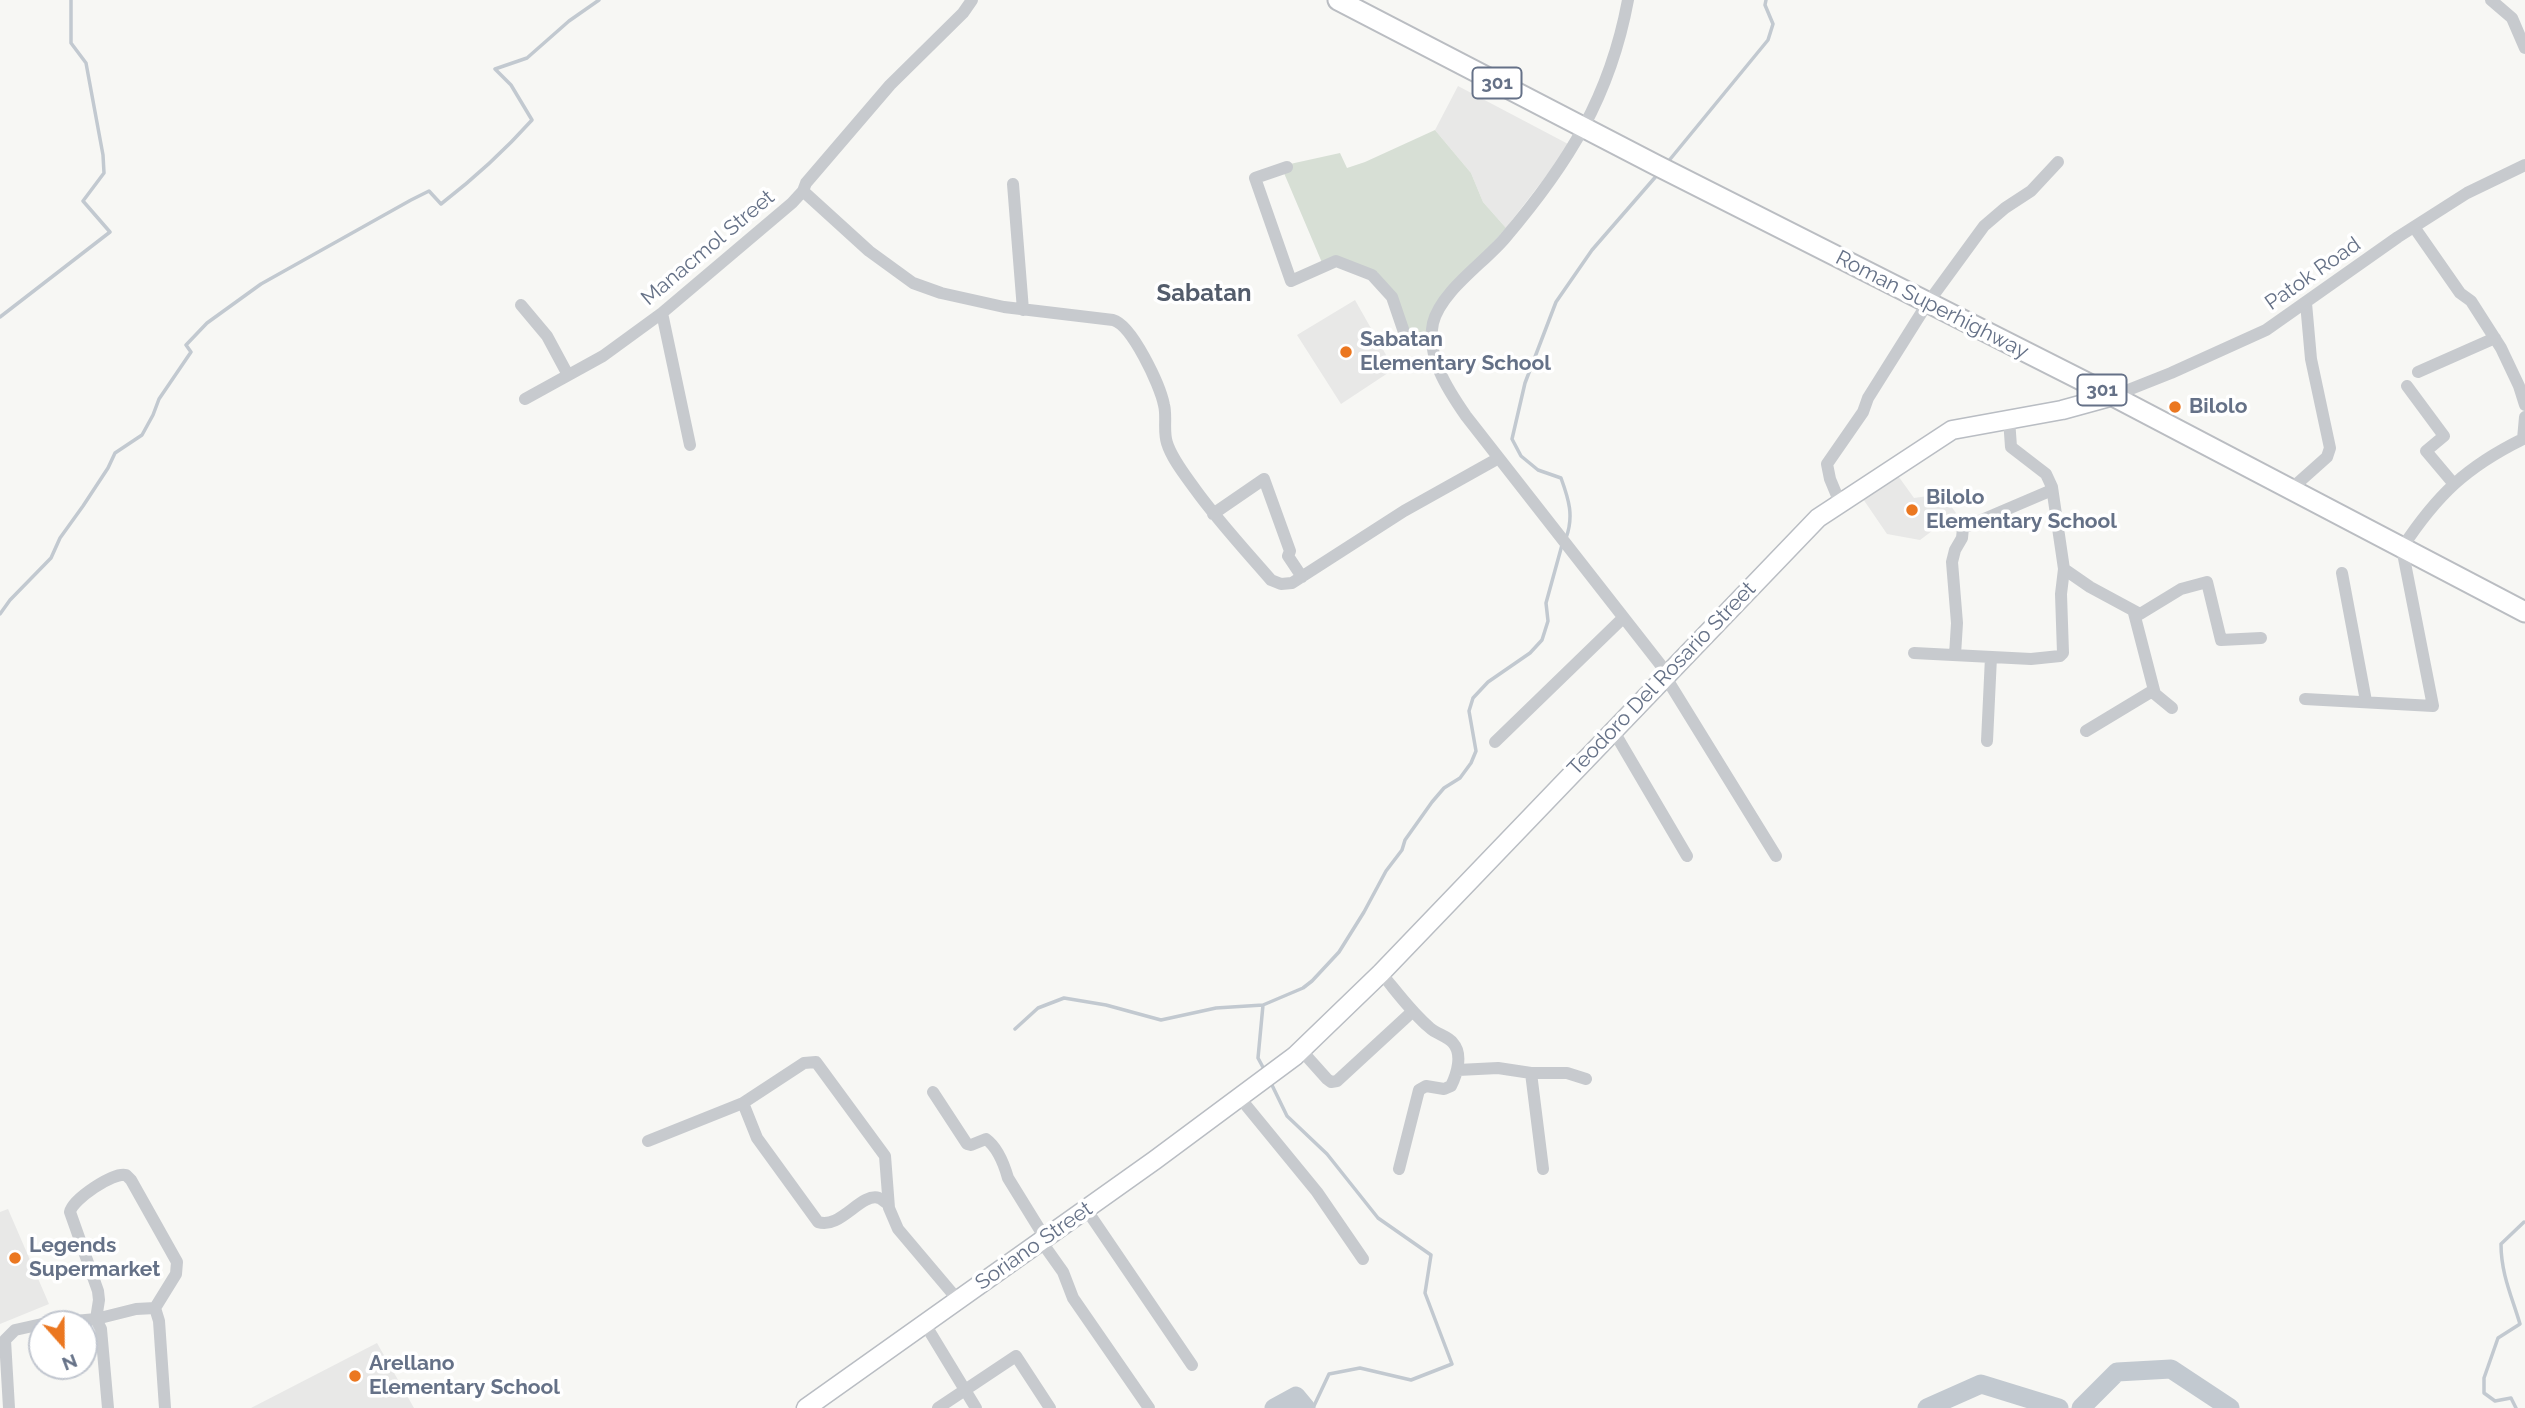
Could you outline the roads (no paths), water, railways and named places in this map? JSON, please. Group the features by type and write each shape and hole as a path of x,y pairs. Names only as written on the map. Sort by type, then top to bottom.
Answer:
{"main road":[{"name":"Roman Superhighway","path":"1338,0 1927,304 2113,396 2525,612"},
{"name":"Teodoro Del Rosario Street","path":"1261,1083 1301,1050 1381,973 1811,524 1944,434 1959,427 2062,410 2113,396"},
{"name":"Soriano Street","path":"806,1408 1261,1083"}],"street":[{"name":"Manacmol Street","path":"524,399 603,356 662,313 792,203 890,85 963,13 972,0"},
{"path":"1628,0 1616,52 1585,129 1512,230 1446,299 1433,323 1438,367 1443,380 1466,416 1497,458 1666,675 1776,856"},
{"path":"2491,0 2512,18 2525,48"},
{"path":"1840,503 1827,464 1864,412 1868,397 1927,304 1984,226 2031,191 2058,162"},
{"name":"Patok Road","path":"2113,396 2266,330 2467,193 2525,165"},
{"path":"1287,167 1255,178 1291,281 1336,261 1373,275 1392,297 1406,338 1433,338"},
{"path":"1013,184 1023,310"},
{"path":"803,191 869,251 913,283 941,293 1023,310 1122,323 1138,347 1161,394 1167,443 1171,453 1213,514 1274,582 1289,584 1404,511 1497,458"},
{"path":"2414,227 2460,293 2471,301 2495,338 2519,386 2525,405"},
{"path":"2290,490 2327,457 2330,448 2311,359 2306,303"},
{"path":"521,305 547,335 568,375"},
{"path":"662,313 690,445"},
{"path":"2418,372 2495,338"},
{"path":"2407,386 2444,436 2426,451 2453,483"},
{"path":"2305,699 2432,706 2402,548 2440,496 2453,483 2476,465 2523,439 2525,417"},
{"path":"1914,653 2031,659 2063,654 2061,594 2064,569 2052,490 2046,474 2011,447 2009,419"},
{"path":"1213,514 1264,479 1290,551 1289,556 1302,576"},
{"path":"1955,655 1957,624 1952,562 1962,538 1963,528 2052,490"},
{"path":"2064,569 2134,613 2145,612 2181,589 2207,582 2221,640 2261,638"},
{"path":"2342,573 2366,701"},
{"path":"2134,613 2154,690 2158,697 2172,708"},
{"path":"1495,742 1623,618"},
{"path":"1987,741 1992,657"},
{"path":"2086,731 2154,690"},
{"path":"1613,730 1687,856"},
{"path":"1381,973 1434,1032 1453,1042 1457,1050 1458,1070 1449,1087 1444,1089 1426,1086 1419,1090 1399,1169"},
{"path":"1301,1050 1329,1081 1337,1081 1413,1010"},
{"path":"648,1141 743,1103 804,1063 818,1064 885,1156 888,1204 898,1229 958,1300"},
{"path":"1458,1070 1498,1068 1531,1073 1567,1073 1586,1079"},
{"path":"1531,1073 1543,1169"},
{"path":"933,1093 967,1144 986,1139 991,1143 1005,1167 1008,1178 1063,1272 1073,1298 1145,1406"},
{"path":"1240,1098 1317,1192 1363,1259"},
{"path":"743,1103 757,1138 818,1222 833,1222 875,1197 888,1204"},
{"path":"97,1310 98,1291 70,1212 74,1202 117,1174 126,1175 177,1262 176,1274 155,1308 159,1321 165,1408"},
{"path":"1086,1209 1192,1365"},
{"path":"98,1318 136,1309 155,1308"},
{"path":"98,1323 101,1329 108,1408"},
{"path":"925,1324 976,1408"},
{"path":"9,1408 5,1339 15,1330 28,1327"},
{"path":"938,1408 1016,1356 1050,1408"}],"waterway":[{"path":"0,317 110,232 83,201 104,173 103,155 86,63 71,43 71,0"},
{"path":"0,614 51,558 60,538 108,468 115,453 142,435 159,399 191,352 186,345 207,323 261,284 411,200 429,191 441,204 453,195 532,120 511,85 495,69 527,58 569,21 599,0"},
{"path":"1667,163 1768,40 1773,24 1765,5 1766,0"},
{"path":"1566,538 1570,508 1561,478 1538,470 1521,456 1512,439 1525,383 1556,302 1592,250 1658,174"},
{"path":"1015,1029 1038,1008 1064,998 1106,1005 1161,1020 1216,1008 1263,1005 1303,988 1312,981 1339,952 1386,871 1402,850 1405,840 1432,802 1444,788 1460,778 1471,763 1476,751 1469,711 1473,698 1488,682 1530,653 1542,640 1548,621 1546,603 1562,545"},
{"path":"1263,1005 1258,1058 1265,1071"},
{"path":"1270,1081 1287,1116 1327,1154 1378,1218 1431,1255 1425,1293 1452,1364 1411,1380 1360,1368 1329,1374 1313,1408"},
{"path":"2516,1408 2511,1398 2495,1401 2484,1393 2484,1378 2498,1338 2520,1324 2505,1275 2501,1244 2524,1222"},
{"path":"2081,1408 2117,1372 2171,1369 2230,1408"},
{"path":"1927,1408 1981,1384 2059,1408"},
{"path":"1274,1408 1296,1396 1306,1408"}],"place":[{"name":"Sabatan Elementary School","path":"1346,352"},
{"name":"Bilolo","path":"2175,407"},
{"name":"Bilolo Elementary School","path":"1912,510"},
{"name":"Legends Supermarket","path":"15,1258"},
{"name":"Arellano Elementary School","path":"355,1376"}],"district":[{"name":"Sabatan","path":"1204,294"}]}
